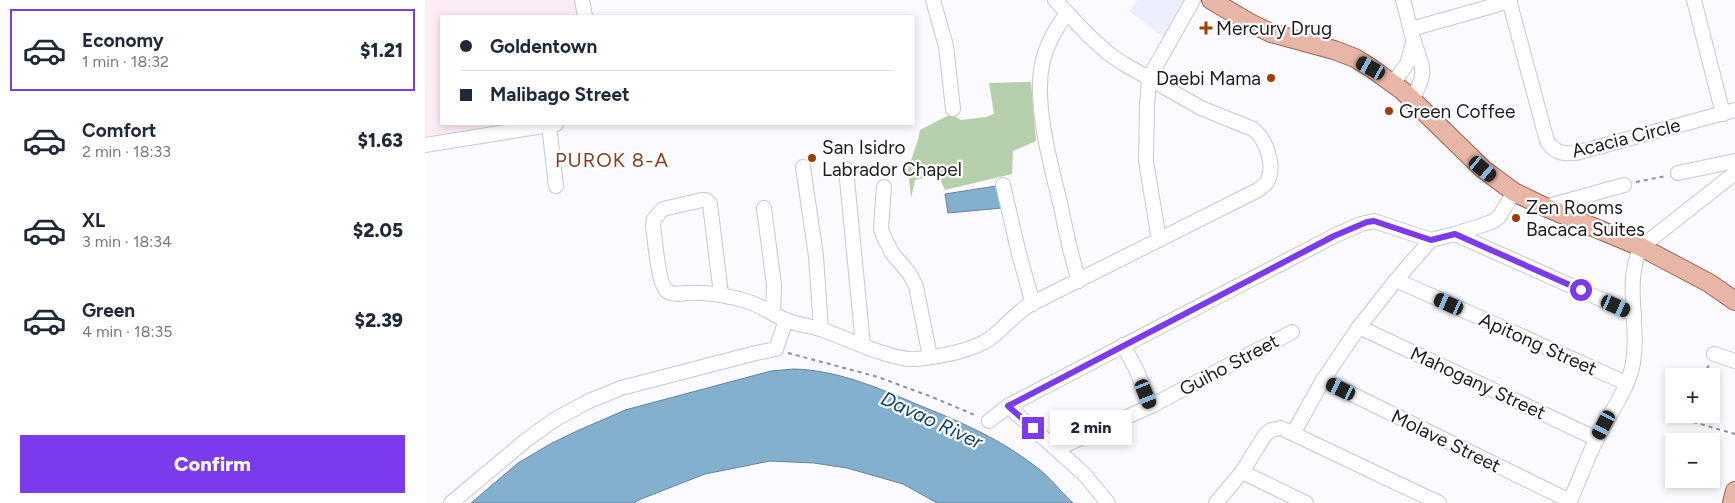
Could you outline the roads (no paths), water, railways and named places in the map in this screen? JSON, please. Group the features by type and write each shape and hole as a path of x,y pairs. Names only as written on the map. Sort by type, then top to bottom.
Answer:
{"main road":[{"path":"1211,0 1271,33 1355,58 1393,83 1412,99 1483,169 1514,192 1641,247 1709,282 1735,301"},
{"path":"1732,503 1735,491"}],"street":[{"path":"582,0 585,15"},
{"path":"933,0 946,46 953,109"},
{"path":"721,294 710,204 706,200 702,200 663,209 654,219 653,226 663,286 667,291 674,294 706,292 721,294 752,303 786,320 821,329 906,359 930,357 960,351 984,343 1019,312 1033,304 1258,190 1268,181 1270,162 1263,139 1253,129 1201,108 1124,64 1108,53 1055,0"},
{"path":"1159,240 1146,161 1149,78 1193,0"},
{"path":"1403,0 1412,35 1421,57 1420,84 1412,99"},
{"path":"1412,35 1509,0"},
{"name":"Acacia Circle","path":"1509,0 1547,141 1559,153 1576,153 1729,112"},
{"path":"1694,0 1729,112"},
{"path":"1067,13 1055,28 1042,64 1041,103 1055,185 1079,281"},
{"path":"1393,83 1407,64 1412,35"},
{"path":"425,145 547,125"},
{"path":"553,125 556,186"},
{"path":"1678,173 1735,161"},
{"path":"803,167 816,256 821,329"},
{"path":"846,169 863,344"},
{"path":"1569,502 1632,368 1633,274 1636,258 1641,247 1735,173"},
{"path":"1545,207 1624,184"},
{"path":"1003,185 1033,304"},
{"path":"884,187 881,228 892,253 909,273 916,286 930,357"},
{"path":"989,421 1008,406 1334,236 1367,222 1374,221 1431,240 1492,222 1499,216 1514,192"},
{"path":"765,208 774,286 773,313"},
{"path":"1455,234 1634,314"},
{"path":"1294,432 1323,380 1359,327 1431,240"},
{"name":"Apitong Street","path":"1396,280 1626,383"},
{"path":"451,503 553,420 589,401 621,388 756,353 776,350 786,320"},
{"name":"Mahogany Street","path":"1359,327 1597,439"},
{"name":"Guiho Street","path":"1057,449 1151,406 1292,332"},
{"path":"1123,345 1151,406"},
{"path":"1714,354 1735,361"},
{"name":"Molave Street","path":"1323,380 1569,502"},
{"path":"1008,406 1084,474 1108,503"},
{"path":"1216,503 1242,472 1260,441 1271,430 1281,428 1294,432 1439,503"},
{"path":"1242,472 1306,503"}],"water":[{"path":"996,186 1002,208 948,213 945,194"},
{"name":"Davao River","path":"794,369 827,373 859,382 965,425 994,439 1022,456 1045,474 1073,503 937,503 903,484 847,468 814,463 770,461 705,474 634,503 471,503 518,463 552,443 625,410 771,371"}],"place":[{"name":"Mercury Drug","path":"1206,28"},
{"name":"Daebi Mama","path":"1271,78"},
{"name":"Green Coffee","path":"1389,111"},
{"name":"San Isidro Labrador Chapel","path":"812,158"},
{"name":"Zen Rooms Bacaca Suites","path":"1516,218"}],"district":[{"name":"PUROK 8-A","path":"612,160"}]}
